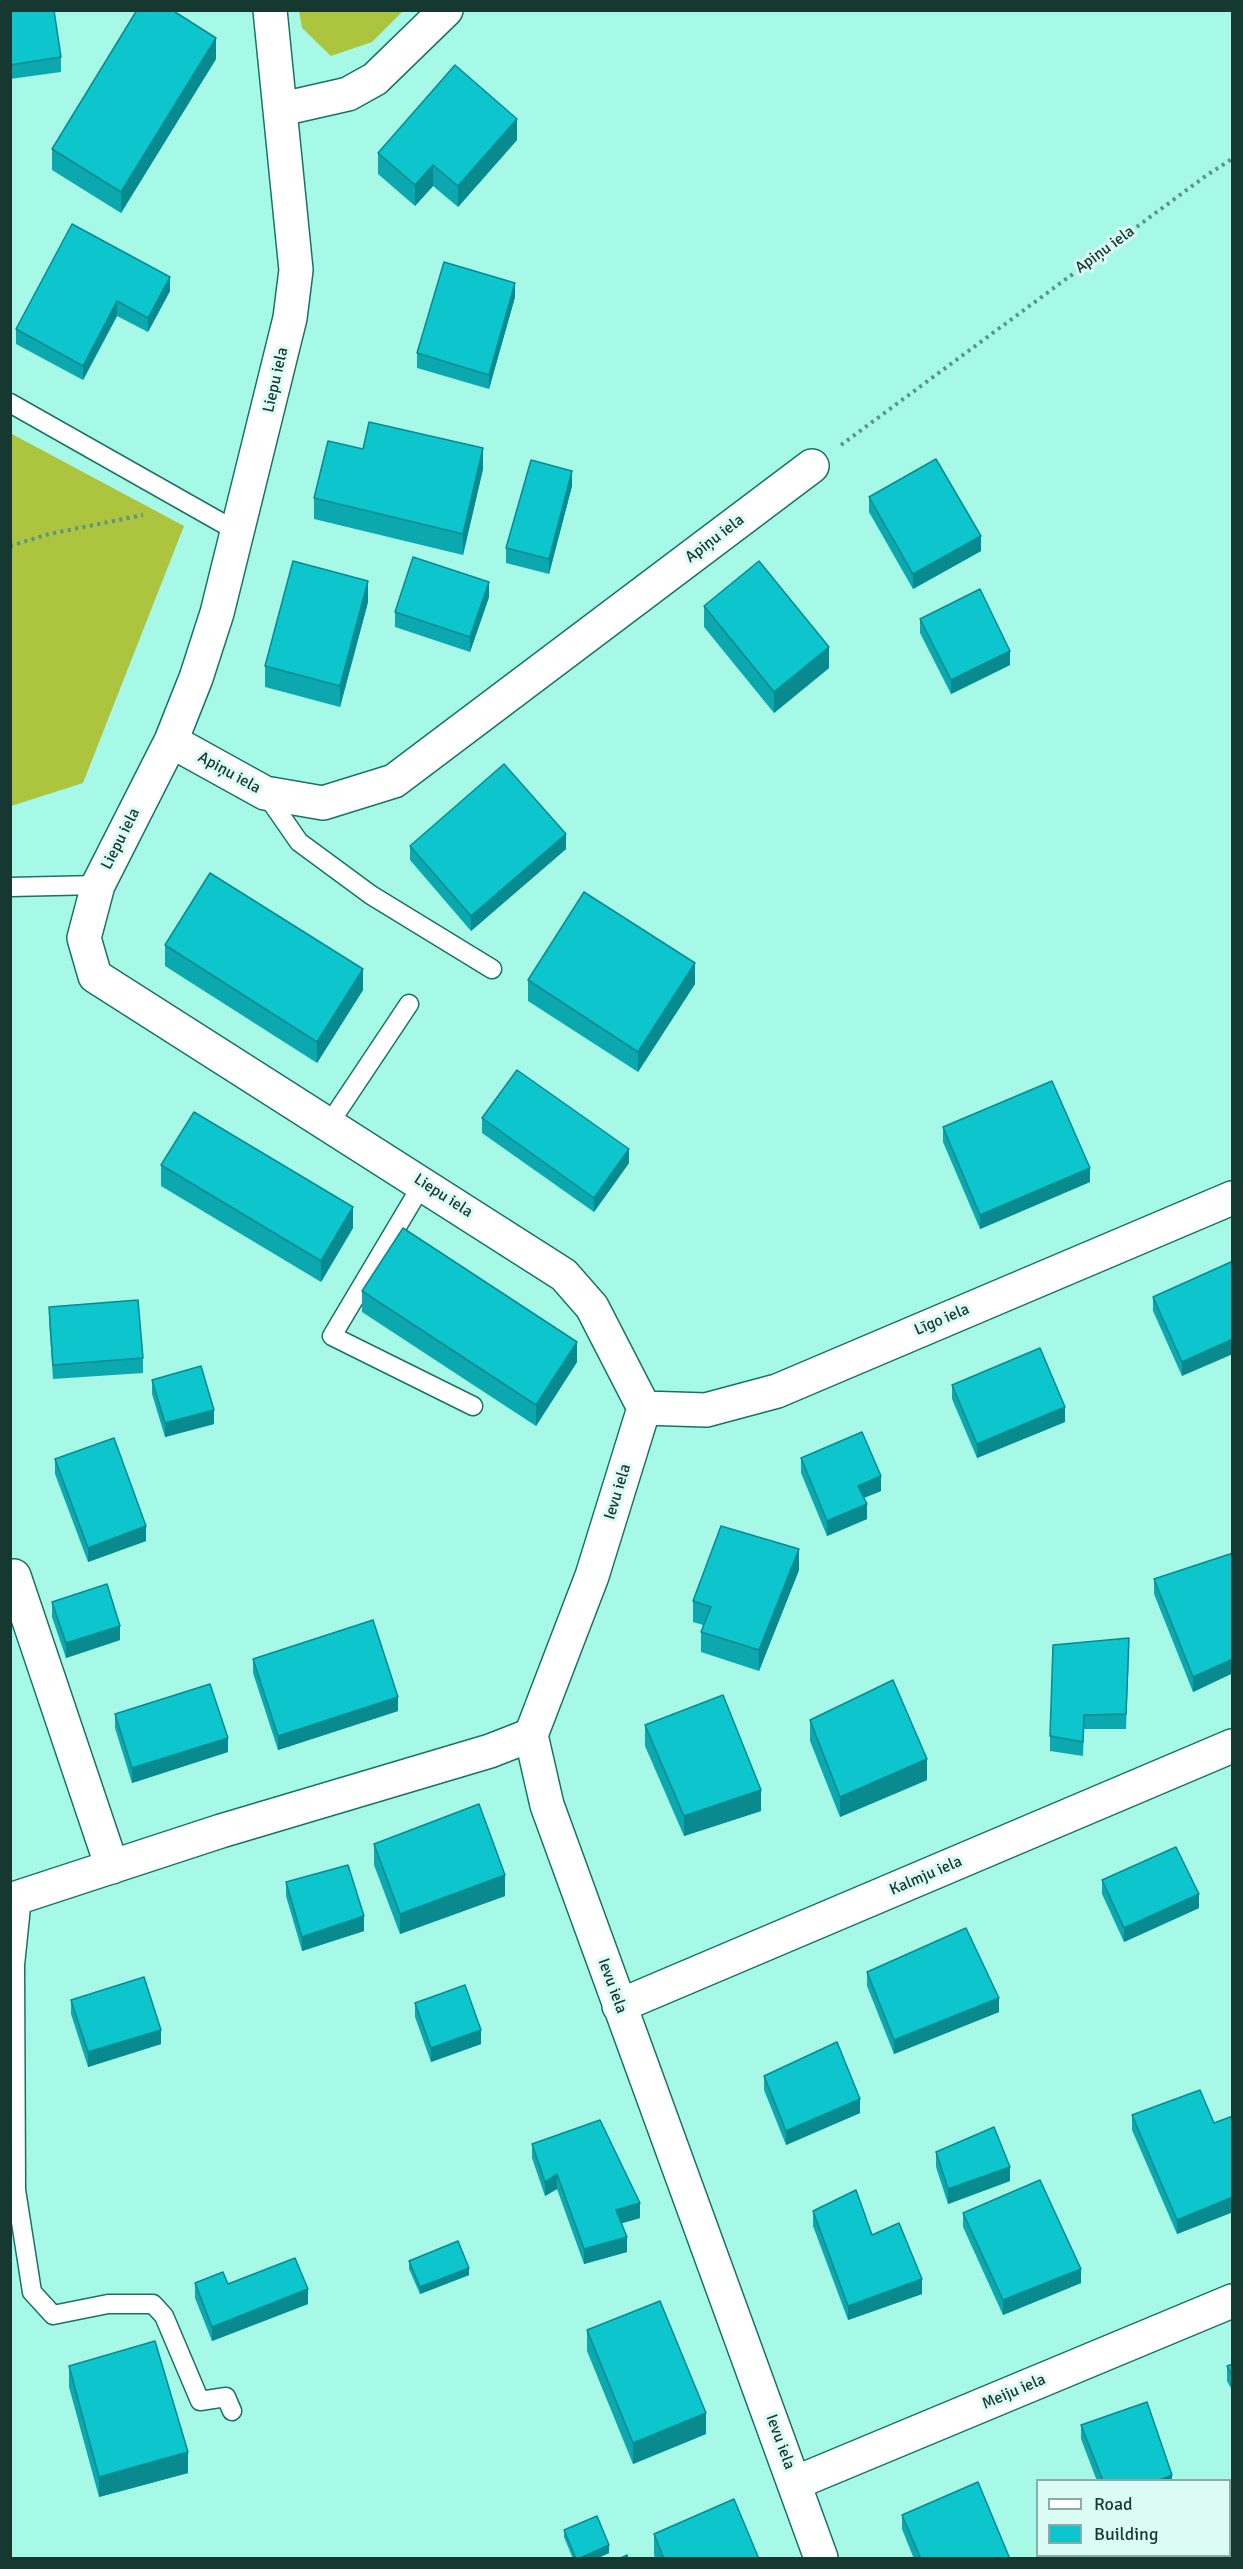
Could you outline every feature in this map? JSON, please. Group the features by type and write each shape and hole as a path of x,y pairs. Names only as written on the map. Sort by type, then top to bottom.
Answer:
{"street":[{"name":"Liepu iela","path":"270,10 282,109 296,270 288,328 238,532 196,678 171,741 98,885 84,938 95,976 564,1275 592,1307 644,1408"},
{"path":"282,109 348,94 375,79 446,10"},
{"name":"Apiņu iela","path":"171,741 265,793 323,803 394,781 812,466"},
{"name":"Līgo iela","path":"644,1408 706,1410 777,1391 1233,1198"},
{"name":"Ievu iela","path":"644,1408 592,1576 531,1735 547,1805 822,2559"},
{"path":"14,1576 112,1867"},
{"path":"16,1898 221,1831 490,1751 531,1735"},
{"name":"Kalmju iela","path":"619,2006 1233,1746"},
{"name":"Meiju iela","path":"795,2483 1233,2301"}],"lane":[{"path":"10,402 238,532"},
{"path":"265,793 299,842 371,895 492,969"},
{"path":"10,887 98,885"},
{"path":"329,1124 409,1004"},
{"path":"423,1183 332,1336 473,1406"},
{"path":"16,1898 16,2190 32,2292 53,2315 108,2304 153,2304 164,2316 200,2400 226,2397 232,2411"}],"path":[{"name":"Apiņu iela","path":"812,466 1207,175 1233,159"},
{"path":"10,546 49,534 190,506"}],"green space":[{"path":"299,10 403,11 372,42 331,56 302,28"},
{"path":"10,433 184,526 83,783 11,806"}],"building":[{"path":"10,10 54,10 61,57 10,65"},
{"path":"137,10 172,10 216,38 121,192 52,149"},
{"path":"455,65 517,119 458,186 433,165 415,185 378,153"},
{"path":"72,224 170,277 148,318 117,301 83,366 16,329"},
{"path":"444,262 515,283 489,375 417,353"},
{"path":"369,422 483,448 463,534 314,498 328,441 363,449"},
{"path":"936,459 981,536 913,574 869,497"},
{"path":"531,460 572,471 549,559 506,548"},
{"path":"413,557 489,582 470,637 395,612"},
{"path":"293,561 368,581 340,686 265,666"},
{"path":"759,561 829,647 774,692 704,606"},
{"path":"980,589 1010,651 951,680 920,619"},
{"path":"504,764 566,834 471,916 410,846"},
{"path":"210,873 363,969 317,1042 165,945"},
{"path":"584,892 695,963 638,1052 528,980"},
{"path":"517,1070 629,1149 594,1198 482,1118"},
{"path":"1052,1081 1090,1168 980,1215 943,1127"},
{"path":"194,1112 353,1207 321,1261 161,1165"},
{"path":"403,1228 577,1342 536,1405 362,1291"},
{"path":"1233,1261 1233,1339 1182,1362 1153,1297"},
{"path":"138,1300 143,1358 53,1365 49,1307"},
{"path":"1040,1348 1065,1407 977,1444 952,1385"},
{"path":"201,1366 214,1410 165,1423 152,1380"},
{"path":"862,1432 881,1476 858,1486 867,1504 827,1521 801,1458"},
{"path":"114,1438 146,1526 88,1548 55,1459"},
{"path":"721,1526 799,1549 759,1650 701,1632 711,1607 693,1601"},
{"path":"1233,1553 1233,1659 1193,1677 1154,1579"},
{"path":"107,1584 120,1626 66,1643 52,1602"},
{"path":"373,1620 398,1697 278,1736 253,1659"},
{"path":"1129,1638 1126,1714 1084,1715 1083,1742 1050,1736 1053,1645"},
{"path":"893,1680 927,1759 840,1797 810,1720"},
{"path":"210,1684 228,1738 132,1768 115,1714"},
{"path":"723,1695 761,1790 684,1816 645,1725"},
{"path":"479,1804 505,1875 400,1914 374,1844"},
{"path":"1176,1847 1199,1894 1124,1928 1102,1880"},
{"path":"348,1865 364,1916 302,1937 286,1882"},
{"path":"966,1928 999,1998 894,2040 867,1972"},
{"path":"144,1977 161,2030 88,2052 71,2000"},
{"path":"465,1985 481,2030 431,2048 415,2003"},
{"path":"837,2042 860,2099 786,2131 764,2076"},
{"path":"1200,2090 1214,2123 1233,2116 1233,2197 1177,2220 1132,2115"},
{"path":"600,2120 640,2203 616,2210 627,2237 584,2249 557,2174 545,2182 532,2144"},
{"path":"994,2127 1010,2167 948,2189 936,2152"},
{"path":"1040,2180 1081,2269 1003,2300 963,2213"},
{"path":"856,2190 872,2235 899,2223 922,2279 848,2306 813,2211"},
{"path":"458,2241 469,2268 420,2287 409,2261"},
{"path":"295,2258 308,2289 212,2327 195,2283 223,2272 228,2284"},
{"path":"660,2301 706,2413 633,2443 587,2330"},
{"path":"155,2341 188,2452 99,2477 69,2366"},
{"path":"1233,2364 1233,2377 1227,2366"},
{"path":"1147,2402 1172,2475 1162,2479 1102,2479 1081,2425"},
{"path":"978,2482 1010,2559 921,2559 902,2515"},
{"path":"734,2499 759,2559 664,2559 654,2534"},
{"path":"597,2516 609,2545 576,2559 564,2530"}]}
